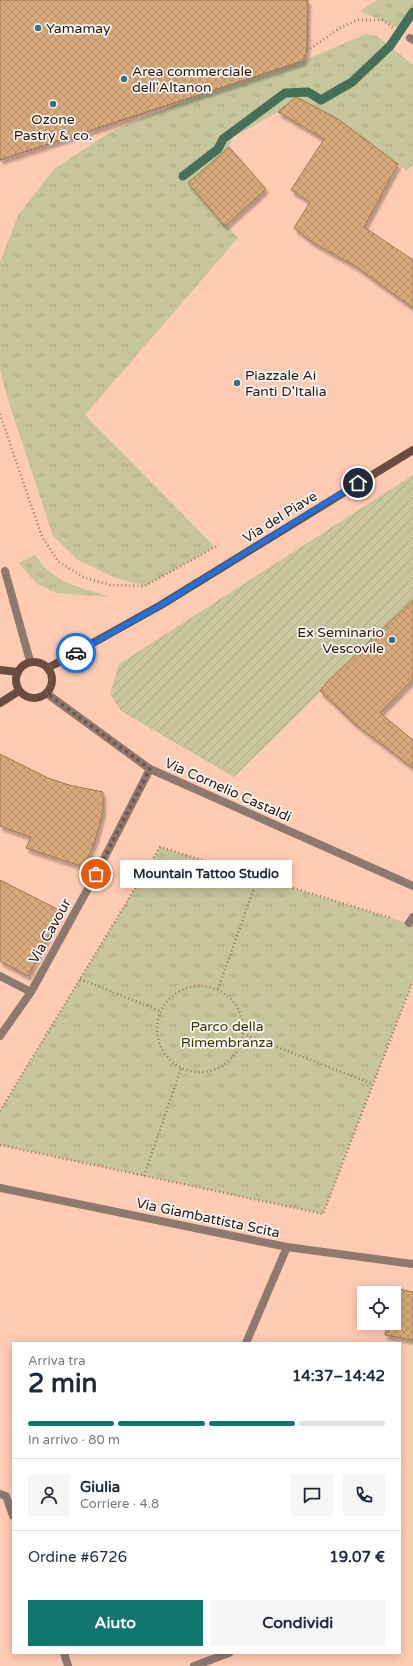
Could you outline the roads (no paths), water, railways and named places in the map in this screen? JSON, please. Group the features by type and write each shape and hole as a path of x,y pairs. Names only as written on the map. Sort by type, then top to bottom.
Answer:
{"street":[{"name":"Via del Piave","path":"48,668 161,605 413,450"},
{"path":"5,571 30,661"},
{"path":"30,661 42,664 48,668 52,681 46,693 40,697 32,698 25,696 20,691 16,682 18,672 30,661"},
{"path":"0,670 18,672"},
{"path":"0,703 20,691"},
{"name":"Via Cornelio Castaldi","path":"46,693 150,769 413,886"},
{"name":"Via Cavour","path":"0,1036 31,992 96,874 150,769"},
{"path":"0,976 31,992"},
{"name":"Via Giambattista Scita","path":"0,1188 287,1247 413,1264"},
{"path":"246,1342 287,1247"},
{"path":"6,1494 12,1513"},
{"path":"64,1654 68,1666"},
{"path":"194,1666 226,1654"}],"waterway":[{"path":"183,176 218,149 223,139 285,93 308,92 321,100 352,82 390,46 413,12"}],"place":[{"name":"Yamamay","path":"38,28"},
{"name":"Area commerciale dell'Altanon","path":"124,79"},
{"name":"Ozone Pastry & co.","path":"53,104"},
{"name":"Piazzale Ai Fanti D'Italia","path":"237,383"},
{"name":"Ex Seminario Vescovile","path":"392,640"},
{"name":"Mountain Tattoo Studio","path":"96,874"}],"park label":[{"name":"Parco della Rimembranza","path":"227,1034"}]}
